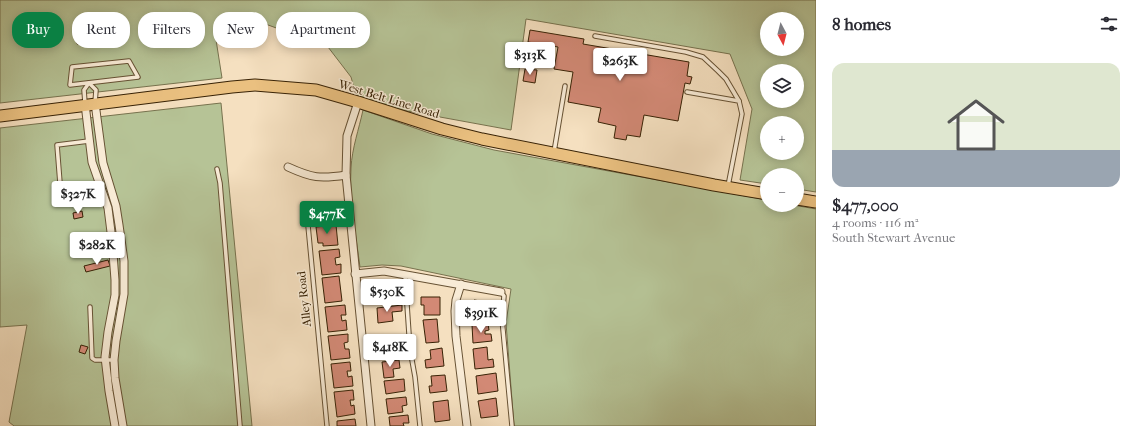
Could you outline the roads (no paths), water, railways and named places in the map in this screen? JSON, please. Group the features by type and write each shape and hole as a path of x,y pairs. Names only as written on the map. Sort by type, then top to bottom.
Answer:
{"main road":[{"name":"West Belt Line Road","path":"0,116 255,85 316,90 442,129 482,139 760,193"},
{"path":"804,200 816,202"}],"street":[{"path":"358,102 347,136 346,175 371,426"},
{"path":"90,104 100,140 102,163 114,199 119,225 124,274 124,294 114,360 123,424"},
{"path":"90,104 89,141 92,162 106,202 112,240 115,275 115,295 106,341 105,360 115,425"},
{"path":"89,141 100,140"},
{"path":"288,167 321,178 346,175"},
{"path":"100,185 109,181"},
{"path":"106,202 114,199"},
{"path":"355,274 384,271 501,292"},
{"path":"115,275 124,274"},
{"path":"461,284 456,300 456,336 467,426"}],"lane":[{"path":"595,36 686,52 703,57 718,70 739,101 742,114 728,187"},
{"path":"90,83 70,85 72,67 129,61 138,77 90,83 84,90 90,104"},
{"path":"90,83 96,90 90,104"},
{"path":"554,154 565,86"},
{"path":"687,92 739,101"},
{"path":"89,141 57,144 61,196 80,194 100,185"},
{"path":"217,168 221,191 240,426"},
{"name":"Alley Road","path":"327,426 306,215 309,211 318,208 349,208"},
{"path":"405,274 410,349 415,377 420,426"},
{"path":"501,292 504,296 502,318 512,426"},
{"path":"90,308 92,358 95,360 114,360"},
{"path":"107,373 115,372"},
{"path":"115,425 123,424"}]}
